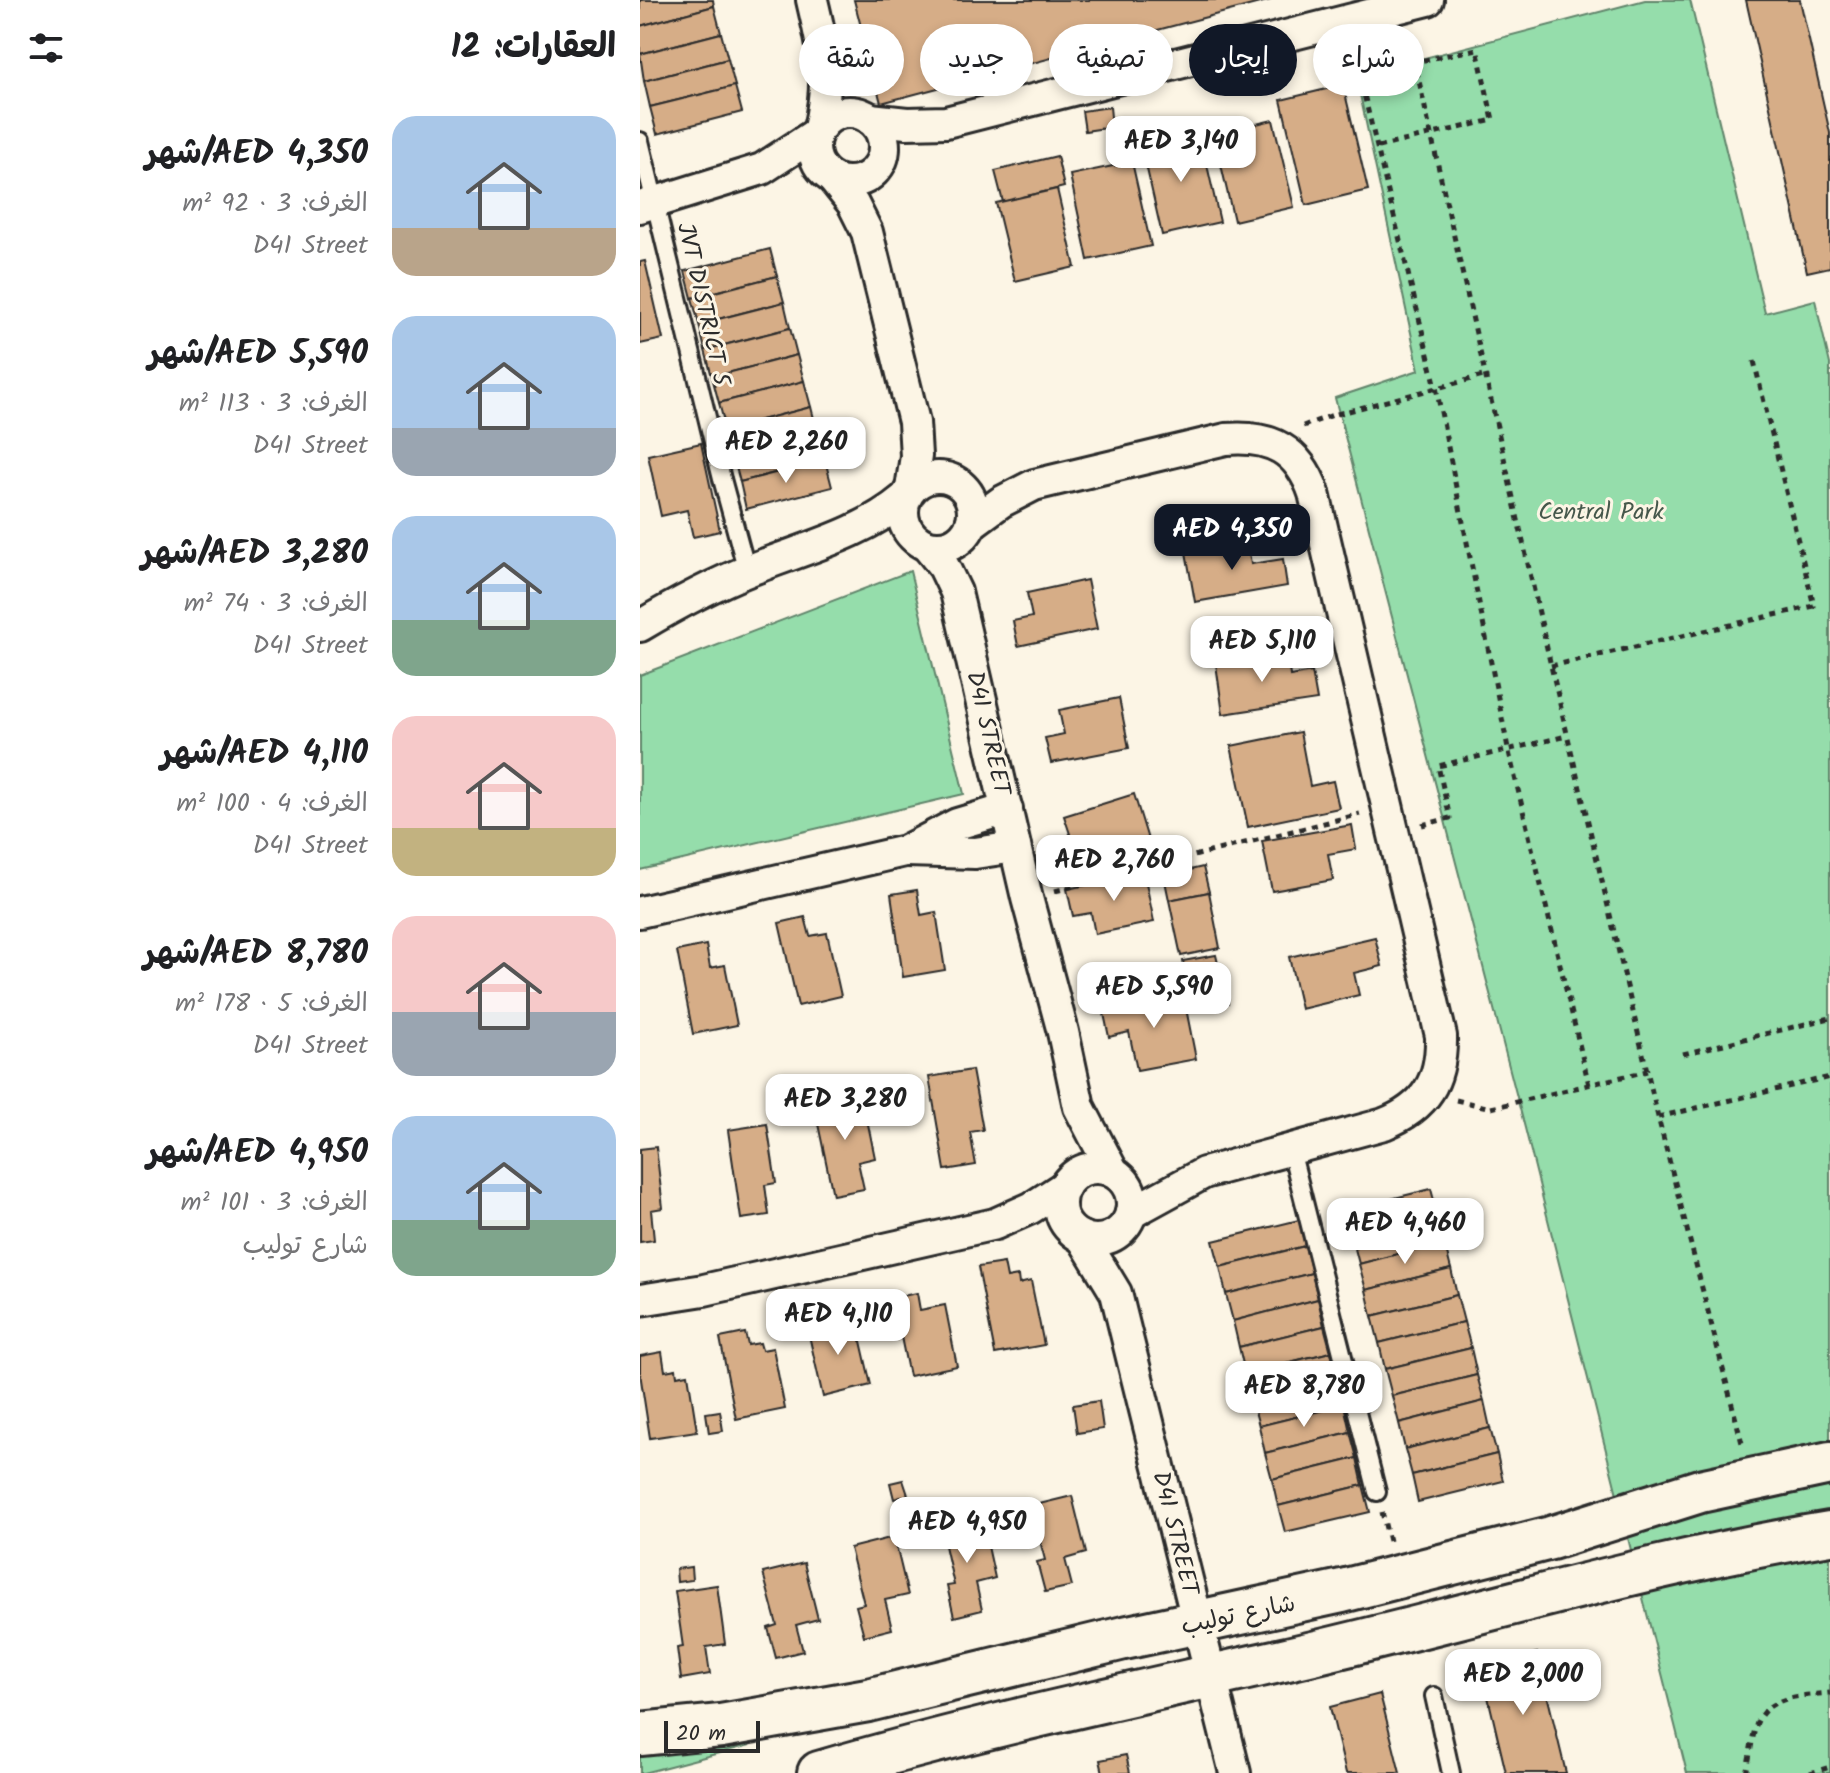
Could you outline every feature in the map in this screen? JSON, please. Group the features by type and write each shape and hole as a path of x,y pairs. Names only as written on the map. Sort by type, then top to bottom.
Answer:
{"street":[{"path":"812,0 818,24"},
{"path":"762,169 838,114 907,123 946,122 1428,0"},
{"path":"824,96 814,151 816,160 853,204 867,232 914,422 916,456 903,518 906,528 924,544"},
{"path":"849,96 876,125 884,141 867,202 867,232"},
{"path":"648,204 762,169 794,169 850,182 867,177 878,166 946,122"},
{"path":"914,422 931,452 964,488 972,505 968,529"},
{"path":"640,1300 704,1290 995,1224 1031,1208 1083,1171 1104,1169 1114,1173 1160,1176 1204,1173 1291,1150 1401,1117 1428,1093 1437,1075 1441,1036 1314,493 1308,475 1296,459 1264,440 1245,437 1226,439 1034,485 1001,502 949,545 924,544 886,535 851,534"},
{"path":"640,626 747,571 851,534 880,518 925,479 943,477 1034,485"},
{"name":"D41 STREET","path":"956,592 958,562 968,529"},
{"name":"D41 STREET","path":"924,544 944,567 956,592 1079,1107 1114,1173"},
{"path":"640,912 905,851 965,821 1007,809"},
{"path":"905,851 975,853 1015,847"},
{"name":"D41 STREET","path":"1066,1184 1076,1145 1079,1107"},
{"path":"1114,1173 1128,1187 1131,1195 1126,1221"},
{"path":"995,1224 1035,1227 1099,1240 1115,1235 1126,1221 1204,1173"},
{"path":"1066,1184 1060,1203 1061,1212 1064,1220 1079,1235"},
{"name":"D41 STREET","path":"1126,1221 1116,1261 1116,1293 1235,1773"},
{"name":"D41 STREET","path":"1079,1235 1116,1293"},
{"name":"شارع توليب","path":"640,1734 807,1713 1397,1577 1551,1538 1653,1505 1751,1479 1830,1463"},
{"path":"819,1773 979,1730 1298,1657 1650,1569 1830,1533"}],"lane":[{"name":"JVT DISTRICT 5","path":"640,141 648,204 747,571"},
{"path":"1291,1150 1377,1492"},
{"path":"1434,1696 1451,1773"}],"path":[{"path":"1378,147 1493,120 1477,49 1424,60"},
{"path":"1365,96 1436,387 1508,748 1589,1085"},
{"path":"1423,96 1567,736 1658,1117 1751,1479"},
{"path":"1551,666 1814,606 1754,361"},
{"path":"1264,440 1333,415 1487,375"},
{"path":"1027,898 1390,819 1450,818 1438,766 1567,736"},
{"path":"1683,1054 1830,1018"},
{"path":"1428,1093 1491,1108 1647,1071"},
{"path":"1658,1117 1830,1077"},
{"path":"1377,1492 1397,1577"},
{"path":"1746,1773 1760,1714 1780,1700 1830,1693"},
{"path":"1810,1773 1830,1767"}],"green space":[{"name":"Central Park","path":"1645,0 1690,0 1765,313 1815,300 1830,364 1830,1773 1687,1773 1525,1128 1335,398 1419,370 1360,96 1424,96 1424,58"},
{"path":"910,571 964,794 640,870 640,675"},
{"path":"750,1745 643,1773 640,1773 640,1754"}],"building":[{"path":"640,0 713,0 714,6 640,26"},
{"path":"854,0 1271,0 1173,26 1049,24 1049,59 1033,63 1033,24 920,24 920,93 881,103 879,96 904,96 904,24 860,24"},
{"path":"1746,0 1800,0 1830,133 1830,267 1807,272"},
{"path":"714,6 721,33 640,54 640,26"},
{"path":"721,33 728,59 644,81 640,54"},
{"path":"728,59 735,86 650,107 644,81"},
{"path":"735,86 742,112 657,134 650,107"},
{"path":"1313,92 1313,96 1346,96 1368,190 1306,205 1281,100"},
{"path":"1110,107 1112,127 1085,131 1082,111"},
{"path":"1273,120 1294,207 1234,221 1214,134"},
{"path":"1200,134 1220,222 1162,235 1142,147"},
{"path":"1057,156 1064,187 1003,202 995,171"},
{"path":"1132,162 1151,246 1088,260 1070,175"},
{"path":"1057,189 1075,267 1015,281 996,203"},
{"path":"770,249 777,276 692,298 685,271"},
{"path":"645,261 663,339 640,344 640,262"},
{"path":"777,276 784,302 699,324 692,298"},
{"path":"784,302 790,328 705,350 699,324"},
{"path":"790,328 797,355 712,377 705,350"},
{"path":"797,355 804,381 719,403 712,377"},
{"path":"804,381 811,407 726,429 719,403"},
{"path":"811,407 818,434 733,456 726,429"},
{"path":"818,434 825,460 740,482 733,456"},
{"path":"701,443 720,531 693,537 687,510 661,516 648,455"},
{"path":"825,460 832,487 746,509 740,482"},
{"path":"1247,541 1251,564 1283,559 1287,586 1195,602 1186,552"},
{"path":"1087,580 1097,629 1018,646 1013,621 1032,617 1027,593"},
{"path":"1287,654 1290,676 1312,672 1317,700 1223,714 1216,664"},
{"path":"1119,698 1129,748 1051,763 1045,738 1064,734 1059,710"},
{"path":"1300,732 1310,786 1333,781 1339,808 1248,827 1231,746"},
{"path":"1134,794 1150,846 1064,873 1055,845 1072,840 1064,816"},
{"path":"1352,825 1356,849 1328,854 1333,880 1272,891 1262,841"},
{"path":"1203,867 1209,892 1169,900 1164,876"},
{"path":"1144,873 1154,922 1095,934 1091,913 1073,916 1067,889"},
{"path":"917,890 921,915 936,912 945,970 903,977 891,894"},
{"path":"1209,892 1220,948 1181,956 1169,900"},
{"path":"805,917 810,936 827,933 841,996 798,1006 779,923"},
{"path":"1375,937 1382,966 1354,973 1359,995 1301,1009 1289,957"},
{"path":"706,945 710,968 725,965 737,1025 693,1034 677,951"},
{"path":"1216,955 1220,972 1186,978 1183,961"},
{"path":"1225,987 1228,1003 1197,1010 1194,993"},
{"path":"1183,993 1196,1059 1137,1070 1129,1032 1109,1037 1103,1009"},
{"path":"972,1070 983,1130 970,1132 976,1165 945,1170 929,1077"},
{"path":"862,1095 875,1158 858,1162 864,1189 833,1195 814,1105"},
{"path":"767,1124 776,1183 765,1185 769,1215 741,1219 728,1130"},
{"path":"656,1147 663,1208 651,1210 654,1240 640,1242 640,1149"},
{"path":"1431,1189 1438,1216 1352,1237 1346,1210"},
{"path":"1438,1216 1444,1242 1359,1264 1352,1237"},
{"path":"1299,1220 1305,1246 1220,1267 1213,1241"},
{"path":"1444,1242 1451,1269 1366,1290 1359,1264"},
{"path":"1305,1246 1312,1273 1226,1294 1220,1267"},
{"path":"1004,1263 1007,1278 1018,1276 1019,1284 1031,1281 1044,1345 995,1354 978,1267"},
{"path":"1451,1269 1457,1295 1372,1316 1366,1290"},
{"path":"1312,1273 1318,1299 1233,1321 1226,1294"},
{"path":"917,1293 920,1310 945,1305 957,1366 909,1376 893,1298"},
{"path":"1457,1295 1464,1322 1379,1343 1372,1316"},
{"path":"1318,1299 1324,1326 1239,1347 1233,1321"},
{"path":"834,1316 836,1325 846,1323 848,1331 858,1328 871,1385 823,1397 806,1322"},
{"path":"1464,1322 1471,1348 1385,1369 1379,1343"},
{"path":"1324,1326 1331,1352 1245,1373 1239,1347"},
{"path":"745,1333 748,1345 760,1343 762,1350 773,1348 785,1409 736,1419 720,1338"},
{"path":"1471,1348 1477,1375 1392,1396 1385,1369"},
{"path":"662,1352 665,1371 676,1369 677,1376 688,1374 697,1431 650,1438 640,1356"},
{"path":"1331,1352 1337,1379 1252,1400 1245,1373"},
{"path":"1477,1375 1484,1401 1399,1423 1392,1396"},
{"path":"1337,1379 1344,1405 1259,1426 1252,1400"},
{"path":"1099,1401 1103,1429 1077,1433 1073,1405"},
{"path":"1484,1401 1490,1428 1405,1449 1399,1423"},
{"path":"1344,1405 1350,1432 1265,1453 1259,1426"},
{"path":"720,1411 723,1431 709,1433 706,1413"},
{"path":"1490,1428 1497,1454 1412,1475 1405,1449"},
{"path":"1350,1432 1357,1458 1272,1479 1265,1453"},
{"path":"1497,1454 1503,1481 1418,1502 1412,1475"},
{"path":"1357,1458 1363,1485 1278,1506 1272,1479"},
{"path":"903,1480 908,1495 894,1499 890,1483"},
{"path":"1363,1485 1370,1512 1285,1532 1278,1506"},
{"path":"1072,1496 1086,1553 1065,1559 1072,1586 1045,1592 1037,1562 1045,1560 1031,1506"},
{"path":"982,1519 995,1578 976,1583 982,1610 954,1617 947,1586 954,1585 941,1528"},
{"path":"894,1537 908,1595 885,1600 892,1629 864,1636 856,1606 864,1604 850,1548"},
{"path":"804,1563 818,1619 796,1625 803,1651 776,1658 768,1628 777,1625 763,1573"},
{"path":"691,1567 692,1580 677,1582 676,1569"},
{"path":"717,1585 725,1644 706,1647 710,1674 681,1679 677,1648 683,1647 675,1591"},
{"path":"1537,1653 1566,1773 1506,1773 1481,1667"},
{"path":"1380,1694 1400,1773 1346,1773 1330,1707"},
{"path":"1126,1755 1130,1773 1103,1773 1100,1760"}]}
